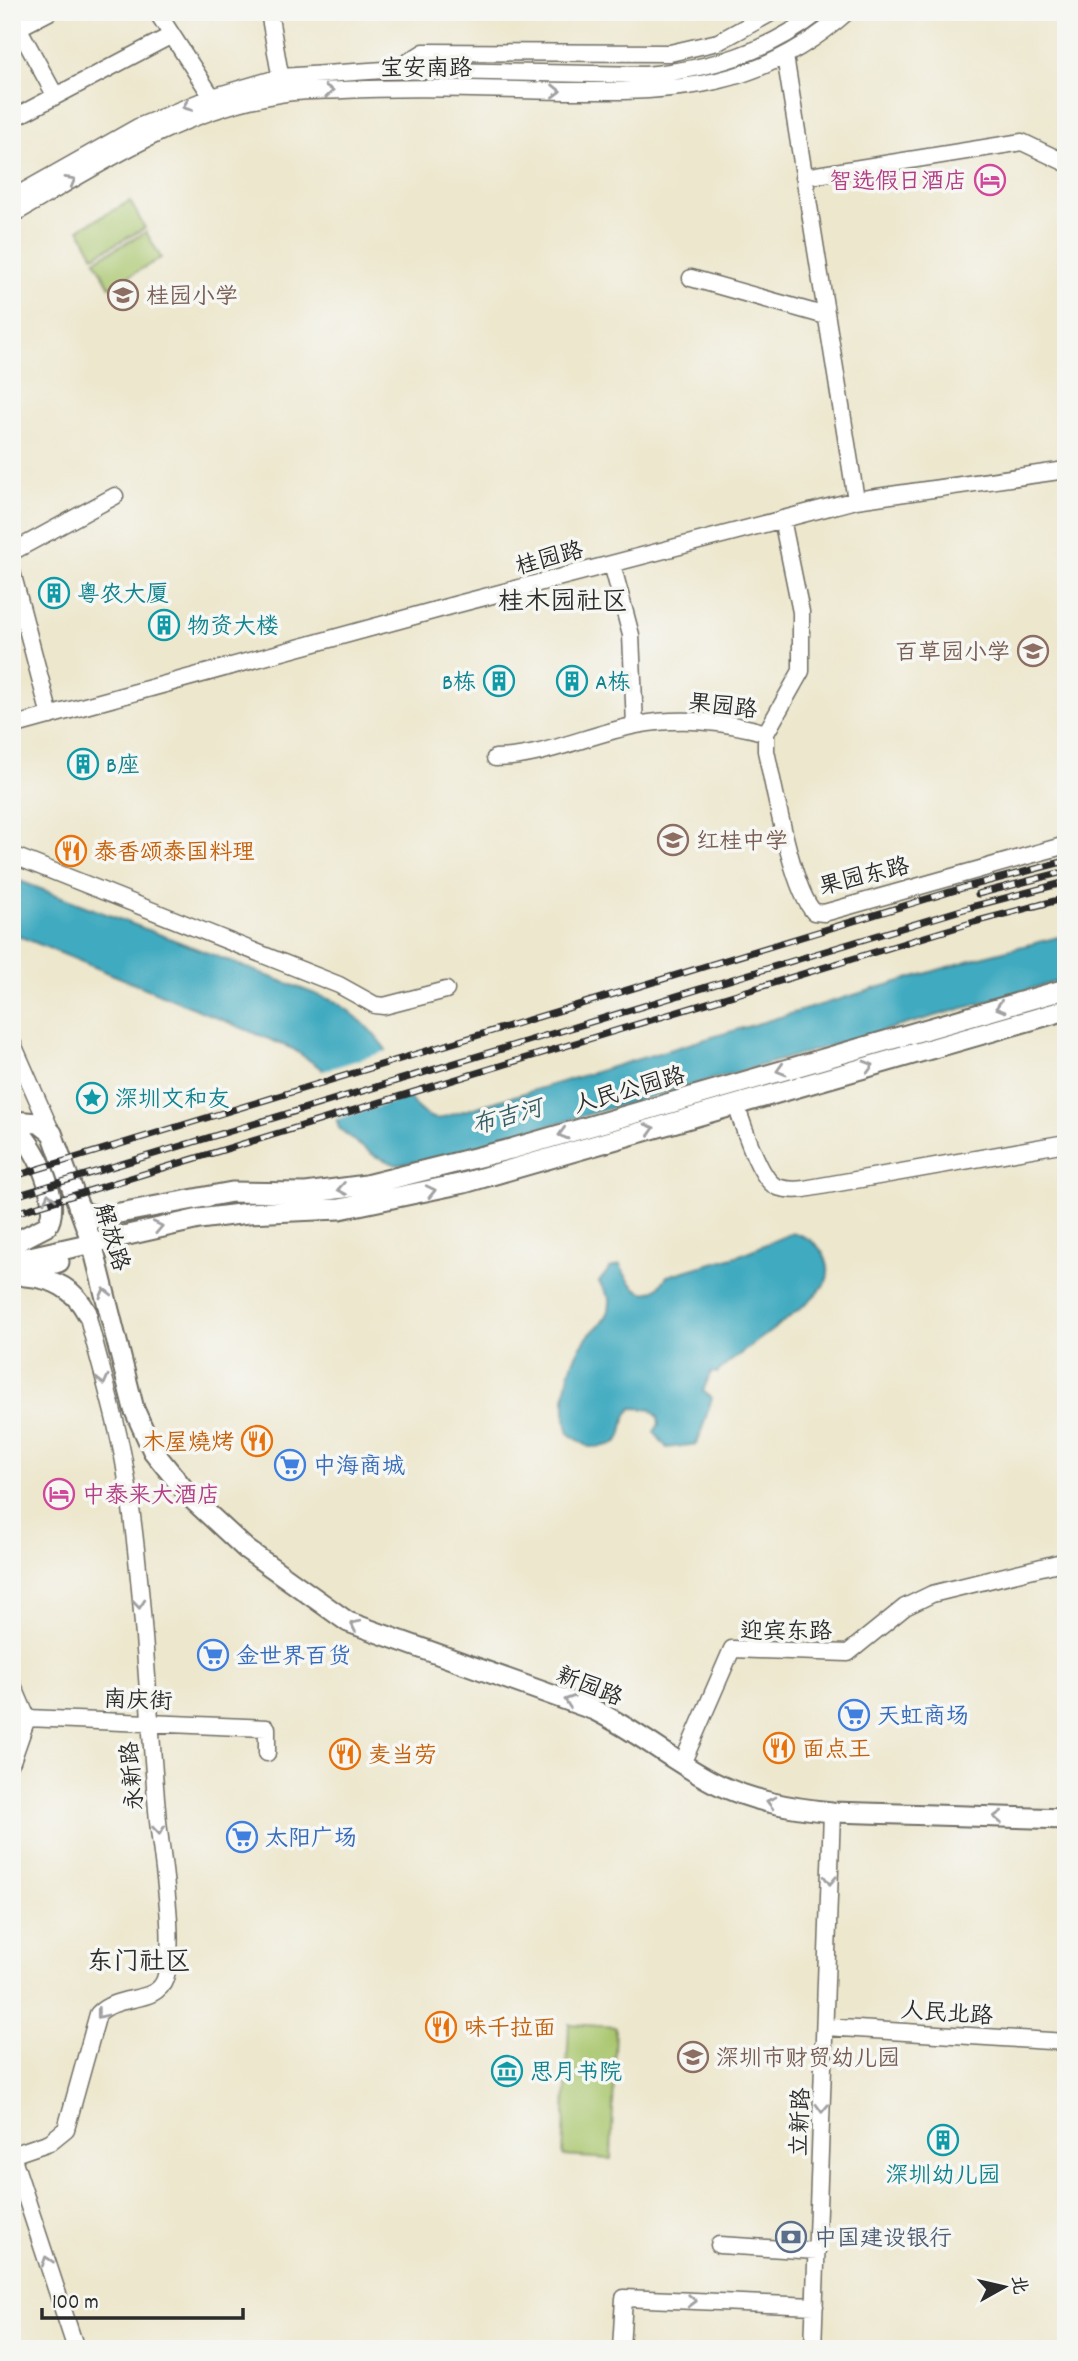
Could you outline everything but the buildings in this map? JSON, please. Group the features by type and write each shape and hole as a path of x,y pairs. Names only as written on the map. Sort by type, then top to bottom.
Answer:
{"main road":[{"name":"人民公园路","path":"78,1206 91,1216 98,1217 232,1192 306,1193 366,1185 511,1149 1066,989"},
{"name":"人民公园路","path":"13,1271 82,1255 92,1243 200,1219 248,1213 321,1212 392,1200 464,1183 1066,1010"},
{"path":"12,1121 39,1123 52,1133"},
{"path":"12,1126 29,1139 37,1153 52,1209 47,1226 12,1244"},
{"name":"解放路","path":"52,1133 92,1243 134,1409 153,1451"},
{"path":"13,1271 60,1284 76,1296 87,1313"},
{"name":"新园路","path":"153,1451 191,1498 222,1529 310,1597 348,1622 594,1710 617,1721 682,1764 740,1794 802,1809 832,1812 1066,1819"}],"street":[{"path":"50,12 15,22 55,95"},
{"path":"157,12 170,36 212,97"},
{"path":"269,12 282,85"},
{"path":"394,70 425,52 670,53 718,42 773,12"},
{"name":"宝安南路","path":"12,198 117,136 212,97 394,70 645,75 698,69 768,46 819,12"},
{"name":"宝安南路","path":"12,215 165,130 282,85 673,90 740,75 785,56 828,29 846,12"},
{"path":"12,119 170,36"},
{"path":"698,69 718,42"},
{"path":"785,56 856,500"},
{"path":"804,177 1022,142 1066,163"},
{"path":"691,278 826,316"},
{"name":"桂园路","path":"12,726 856,500 1066,470"},
{"path":"12,552 115,496"},
{"name":"果园路","path":"495,758 536,755 635,725 696,722 748,727 766,733 801,671 801,612 782,519"},
{"path":"612,564 631,635 635,725"},
{"path":"12,572 50,716"},
{"name":"果园东路","path":"766,733 766,751 795,868 803,895 814,912 824,913 1066,845"},
{"path":"12,855 340,985 375,1005 394,1006 446,990"},
{"name":"解放路","path":"12,1042 52,1133"},
{"path":"736,1105 763,1172 775,1187 784,1189 804,1189 1066,1143"},
{"name":"永新路","path":"12,2155 50,2142 66,2129 98,2014 113,2002 153,1993 164,1980 168,1941 123,1461 87,1313"},
{"path":"123,1461 129,1451 136,1447 143,1446 153,1451"},
{"name":"迎宾东路","path":"682,1764 732,1649 848,1653 905,1607 932,1594 1066,1561"},
{"path":"12,1683 27,1718 12,1761"},
{"name":"南庆街","path":"27,1718 267,1728 267,1753"},
{"name":"立新路","path":"813,2349 832,1812"},
{"name":"人民北路","path":"825,2027 1066,2042"},
{"path":"12,2155 76,2349"},
{"path":"719,2245 817,2251"},
{"path":"621,2349 624,2298 815,2305"}],"green space":[{"path":"130,201 145,228 94,256 79,229"},
{"path":"146,232 161,258 110,287 95,260"},
{"path":"569,2024 616,2027 611,2159 563,2156"}],"water":[{"name":"布吉河","path":"12,878 336,1002 379,1040 390,1056 411,1100 426,1115 437,1119 988,955 1066,935 1066,979 431,1159 397,1165 375,1156 339,1128 322,1069 293,1049 12,933"},
{"path":"792,1233 801,1235 820,1249 828,1265 827,1279 795,1313 717,1373 711,1372 703,1391 712,1398 697,1444 667,1448 654,1432 659,1424 658,1417 650,1409 632,1408 619,1440 613,1444 589,1447 569,1434 565,1397 569,1372 579,1349 608,1312 610,1299 599,1282 610,1268 620,1265 635,1287 641,1291 653,1291 667,1276 740,1255"}],"pier":[{"path":"390,1050 414,1096 333,1120 319,1072"}],"railway":[{"path":"12,1177 966,887 1066,861"},
{"path":"978,894 1059,873"},
{"path":"12,1197 971,907 1066,882"},
{"path":"12,1214 974,922 1066,898"}],"place":[{"name":"智选假日酒店","path":"990,180"},
{"name":"桂园小学","path":"123,295"},
{"name":"粤农大厦","path":"54,593"},
{"name":"物资大楼","path":"164,625"},
{"name":"百草园小学","path":"1033,651"},
{"name":"B栋","path":"499,681"},
{"name":"A栋","path":"572,681"},
{"name":"B座","path":"83,764"},
{"name":"红桂中学","path":"673,840"},
{"name":"泰香颂泰国料理","path":"71,851"},
{"name":"深圳文和友","path":"92,1098"},
{"name":"木屋燒烤","path":"257,1441"},
{"name":"中海商城","path":"290,1465"},
{"name":"中泰来大酒店","path":"59,1494"},
{"name":"金世界百货","path":"213,1655"},
{"name":"天虹商场","path":"854,1715"},
{"name":"面点王","path":"779,1748"},
{"name":"麦当劳","path":"345,1754"},
{"name":"太阳广场","path":"242,1837"},
{"name":"味千拉面","path":"441,2027"},
{"name":"深圳市财贸幼儿园","path":"693,2057"},
{"name":"思月书院","path":"507,2071"},
{"name":"深圳幼儿园","path":"943,2140"},
{"name":"中国建设银行","path":"791,2237"}],"district":[{"name":"桂木园社区","path":"563,600"},
{"name":"东门社区","path":"139,1960"}]}
